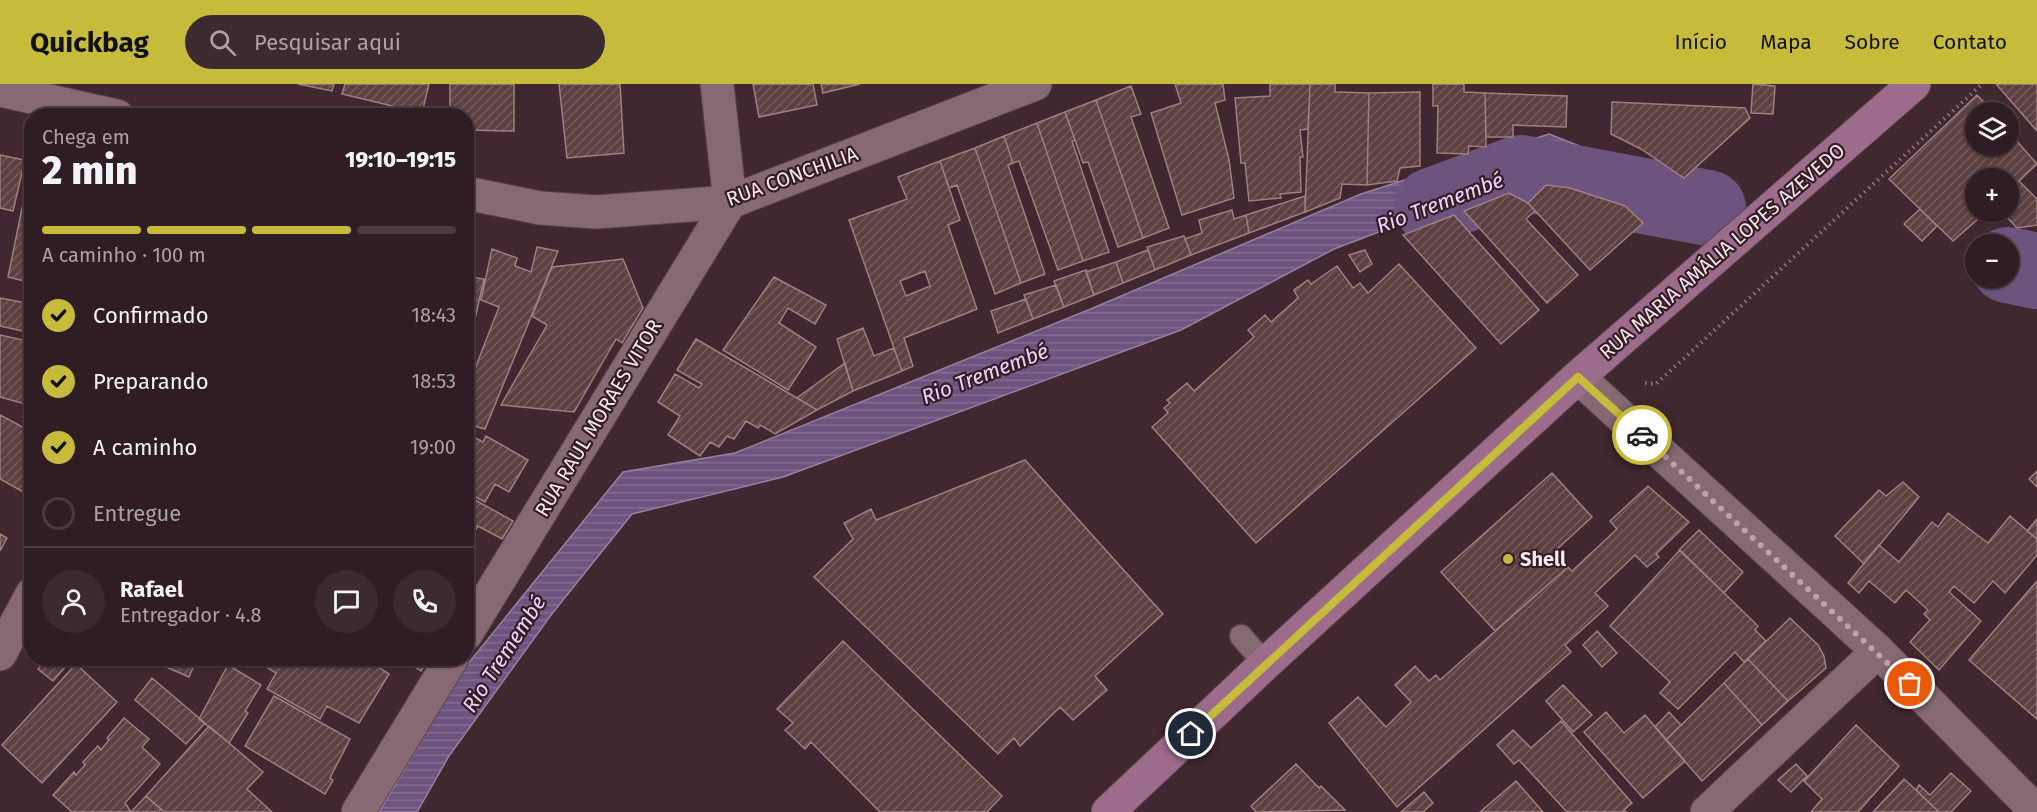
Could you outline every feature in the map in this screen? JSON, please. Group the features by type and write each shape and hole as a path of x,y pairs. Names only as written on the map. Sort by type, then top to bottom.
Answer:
{"main road":[{"name":"RUA MARIA AMÁLIA LOPES AZEVEDO","path":"1108,812 1265,664 1578,377 1910,85"}],"street":[{"path":"717,84 730,202"},
{"name":"RUA CONCHILIA","path":"474,195 540,208 596,212 730,202 1035,84"},
{"path":"0,90 81,108"},
{"name":"RUA RAUL MORAES VITOR","path":"474,621 730,202"},
{"path":"1578,377 1878,651 2037,812"},
{"path":"0,654 24,609"},
{"path":"1707,812 1878,651"},
{"path":"358,812 447,666"}],"lane":[{"path":"1240,636 1265,664"}],"path":[{"path":"1656,384 1982,84"}],"water":[{"path":"1549,134 1686,188 1660,221 1617,195 1545,169 1334,249 1181,330 783,477 632,514 551,615 449,756 417,812 379,812 463,670 466,666 474,666 474,656 623,472 735,453 1093,308 1361,194"}],"building":[{"path":"298,84 334,84 332,91"},
{"path":"345,84 429,84 423,108 401,108 342,94"},
{"path":"450,84 514,84 514,131 474,130 474,108 450,108"},
{"path":"559,84 620,84 624,153 567,158"},
{"path":"753,84 813,84 817,105 759,117"},
{"path":"821,84 860,84 823,93"},
{"path":"1175,84 1223,84 1225,100 1215,103 1229,160 1234,198 1182,215 1151,113 1181,103"},
{"path":"1270,84 1310,84 1308,129 1300,130 1303,157 1300,157 1301,192 1280,194 1281,198 1249,201 1245,163 1241,163 1235,98 1270,96"},
{"path":"1310,84 1335,84 1335,92 1369,93 1367,185 1342,184 1340,198 1305,212"},
{"path":"1433,84 1464,84 1464,92 1485,93 1486,147 1469,146 1468,154 1437,153 1438,106 1433,106"},
{"path":"1753,84 1775,86 1773,114 1751,113"},
{"path":"1996,84 2037,84 2037,131 2019,110 2019,102 2012,102"},
{"path":"1131,86 1141,114 1131,117 1169,228 1143,238 1096,100"},
{"path":"1420,92 1420,166 1400,168 1397,181 1367,185 1369,93"},
{"path":"1485,93 1567,96 1566,127 1513,125 1513,137 1486,137"},
{"path":"1977,95 1984,102 1970,102"},
{"path":"1096,100 1143,238 1118,247 1088,162 1083,163 1065,112"},
{"path":"1612,102 1745,108 1750,118 1684,178 1641,149 1611,134"},
{"path":"1965,106 1965,156 2019,156 2019,144 2037,164 2019,181 2019,168 1965,168 1965,222 1975,222 1953,241 1889,179"},
{"path":"1065,112 1075,140 1072,141 1109,252 1083,261 1037,123"},
{"path":"1037,123 1083,261 1058,270 1019,161 1013,163 1004,136"},
{"path":"1004,136 1013,163 1008,165 1045,274 1021,283 975,148"},
{"path":"975,148 1021,283 995,294 957,185 949,188 940,161"},
{"path":"0,155 24,160 13,211 0,208"},
{"path":"940,161 960,220 948,225 977,309 904,338 913,366 902,371 849,220 907,199 898,177","holes":["925,271 930,286 906,296 900,281"]},
{"path":"2019,181 2037,199 2037,225 2017,228 2011,222 2019,222"},
{"path":"1546,185 1570,188 1625,206 1643,223 1590,270 1528,203"},
{"path":"1509,193 1528,203 1535,211 1526,219 1578,275 1547,303 1464,211"},
{"path":"1305,196 1305,212 1249,233 1246,215"},
{"path":"24,199 24,281 8,277"},
{"path":"1920,209 1937,226 1922,241 1904,224"},
{"path":"1232,210 1234,219 1246,215 1249,233 1191,255 1185,239 1202,233 1199,220"},
{"path":"1454,215 1539,310 1501,344 1403,235"},
{"path":"1184,236 1191,255 1155,270 1147,247"},
{"path":"537,247 558,251 485,429 474,426 474,371 499,307 481,300 492,249 517,258 515,266 531,272"},
{"path":"1148,250 1155,270 1123,283 1116,262"},
{"path":"1365,250 1372,264 1360,272 1349,255"},
{"path":"623,259 643,308 622,343 616,339 574,412 501,405 547,325 532,316 552,267"},
{"path":"1116,262 1123,283 1094,295 1086,272"},
{"path":"1399,264 1476,348 1256,543 1152,427 1168,413 1164,408 1170,403 1167,400 1187,383 1194,391 1254,337 1248,330 1265,315 1271,322 1298,298 1294,290 1308,280 1311,284 1337,266 1353,288 1360,283 1368,293"},
{"path":"1086,270 1094,295 1064,307 1054,281"},
{"path":"474,277 484,279 474,323"},
{"path":"774,277 826,305 815,324 788,308 779,323 816,347 788,390 723,350"},
{"path":"1056,285 1064,307 1033,319 1024,295"},
{"path":"0,298 24,302 24,331 0,326"},
{"path":"1026,299 1033,319 998,333 991,311"},
{"path":"863,328 874,356 894,348 902,371 853,391 837,339"},
{"path":"0,335 24,340 24,404 0,397"},
{"path":"696,339 817,410 775,434 760,425 758,428 746,421 734,439 727,436 719,447 710,442 700,456 668,435 680,416 658,402 675,374 699,388 702,384 677,370"},
{"path":"845,363 853,391 817,410 797,398"},
{"path":"0,415 24,428 24,492 0,479"},
{"path":"486,436 528,460 509,492 495,484 485,502 474,496 474,437 483,442"},
{"path":"1025,460 1163,614 1095,676 1107,690 1073,720 1060,707 1020,746 1014,738 998,754 814,577 853,539 844,523 871,509 876,520"},
{"path":"2037,471 2037,487 2029,479"},
{"name":"Shell","path":"1552,473 1592,517 1554,552 1568,567 1495,631 1441,572"},
{"path":"1903,482 1919,497 1864,564 1835,536 1879,490 1886,496"},
{"path":"1648,486 1689,522 1656,554 1659,557 1647,567 1635,555 1595,593 1608,606 1565,645 1571,652 1397,807 1329,723 1358,697 1386,727 1411,702 1395,685 1415,666 1429,681 1436,675 1440,680 1568,567 1572,571 1617,529 1610,521"},
{"path":"474,499 513,521 502,539 478,526 474,532"},
{"path":"1948,513 1988,543 2010,516 2037,539 2037,555 2005,593 1993,581 1974,603 1954,586 1949,592 1981,621 1939,670 1910,642 1930,620 1924,614 1928,610 1906,590 1895,603 1869,581 1859,593 1848,583 1879,545 1899,562 1932,522 1938,527"},
{"path":"2037,519 2037,539 2027,531"},
{"path":"1699,530 1743,572 1724,593 1679,550"},
{"path":"0,534 7,538 0,551"},
{"path":"1680,550 1758,626 1755,630 1766,641 1744,662 1735,652 1678,709 1660,693 1670,682 1610,626"},
{"path":"2037,581 2037,719 1969,660"},
{"path":"1790,618 1818,645 1824,656 1826,668 1788,701 1748,659"},
{"path":"1597,631 1617,653 1602,667 1583,645"},
{"path":"843,641 1002,796 987,812 880,812 811,742 805,749 785,730 793,723 777,709"},
{"path":"1748,659 1788,701 1762,725 1724,683"},
{"path":"40,666 66,666 53,681 38,669"},
{"path":"74,666 78,666 117,702 42,783 2,745"},
{"path":"164,666 194,666 189,677"},
{"path":"227,666 261,685 245,711 248,713 229,743 199,719"},
{"path":"376,666 389,674 359,723 327,706 320,719 267,689 276,673 266,667"},
{"path":"413,666 424,666 421,671"},
{"path":"152,678 205,723 186,744 135,700"},
{"path":"1724,683 1762,725 1702,781 1666,740"},
{"path":"1563,685 1592,715 1573,732 1546,701"},
{"path":"274,696 350,739 330,778 333,780 325,794 245,746"},
{"path":"1606,712 1624,733 1645,715 1685,761 1643,798 1584,732"},
{"path":"1669,712 1681,725 1666,740 1655,727"},
{"path":"124,718 149,739 142,747 160,764 125,803 131,812 72,812 53,795 74,772 76,775 85,765 83,762 98,746 101,750 109,740 107,738"},
{"path":"1561,721 1632,803 1624,810 1626,812 1567,812 1519,760 1514,764 1497,745 1513,730 1531,748"},
{"path":"1856,725 1899,766 1858,812 1811,812 1822,799 1804,781"},
{"path":"209,726 263,772 247,789 272,812 164,812 146,796"},
{"path":"1296,764 1345,810 1256,812 1251,806"},
{"path":"1796,764 1807,776 1791,792 1778,780"},
{"path":"1951,773 1971,791 1951,812 1939,812 1916,790 1919,785 1930,795"},
{"path":"1904,779 1916,790 1939,812 1873,812"},
{"path":"1516,781 1543,812 1480,812"},
{"path":"1424,792 1433,803 1423,812 1401,812"},
{"path":"146,796 161,809 158,812 131,812"}],"waterway":[{"name":"Rio Tremembé","path":"1432,206 1521,173 1708,208"},
{"name":"Rio Tremembé","path":"2019,267 2037,271"}],"way so far":[{"path":"1642,435 1878,651 1910,684"}],"place":[{"name":"Shell","path":"1508,559"}],"route":[{"path":"1191,734 1578,377 1642,435"}]}
